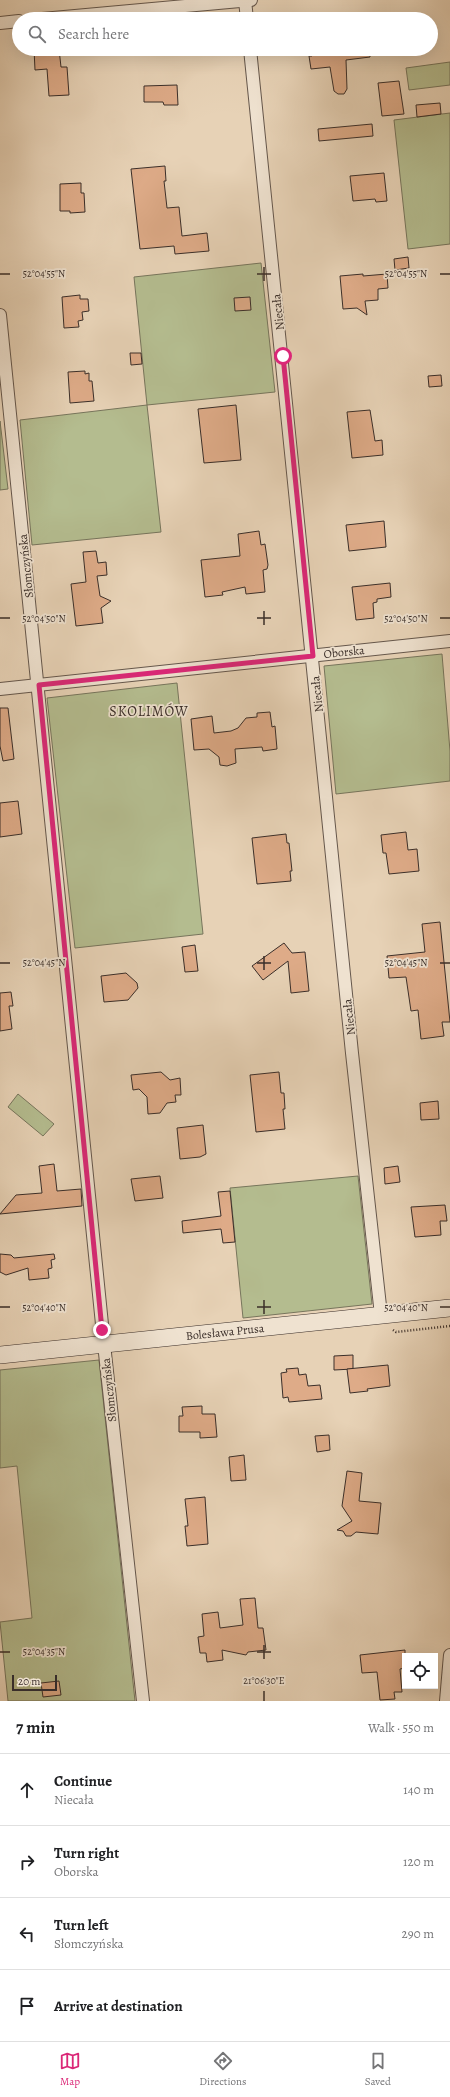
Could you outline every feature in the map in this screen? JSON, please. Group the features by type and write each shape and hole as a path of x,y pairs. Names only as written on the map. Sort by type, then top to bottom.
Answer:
{"street":[{"path":"118,12 248,0 247,12"},
{"path":"0,23 12,22"},
{"name":"Niecała","path":"251,56 381,1315"},
{"name":"Słomczyńska","path":"0,315 39,685 104,1344 143,1701"},
{"name":"Oborska","path":"0,689 450,641"},
{"name":"Bolesława Prusa","path":"0,1355 450,1308"},
{"path":"446,1701 450,1655"}],"green space":[{"path":"450,62 450,85 409,90 406,68"},
{"path":"450,113 450,244 408,249 394,120"},
{"path":"261,263 275,392 147,405 134,277"},
{"path":"147,405 161,532 32,545 20,420"},
{"path":"0,421 8,489 0,490"},
{"path":"442,654 450,751 450,781 336,794 324,666"},
{"path":"177,683 203,934 75,948 47,698"},
{"path":"18,1094 54,1124 43,1136 8,1107"},
{"path":"358,1176 372,1304 243,1318 230,1188"},
{"path":"99,1360 135,1701 8,1701 0,1622 32,1618 17,1466 0,1468 0,1370"}],"building":[{"path":"34,56 60,56 61,67 67,67 69,95 49,96 47,69 35,70"},
{"path":"309,56 370,57 346,60 347,89 344,94 338,94 334,91 330,67 311,69"},
{"path":"399,81 404,114 382,116 378,83"},
{"path":"177,85 178,105 164,105 163,102 144,102 144,86"},
{"path":"440,103 441,114 417,117 416,105"},
{"path":"372,124 373,136 319,141 318,129"},
{"path":"165,166 166,181 164,181 167,208 179,207 182,236 207,233 209,251 175,254 174,246 140,249 131,169"},
{"path":"384,173 387,201 376,202 375,199 353,201 350,176"},
{"path":"81,183 81,193 84,193 85,212 70,213 70,211 60,211 60,184"},
{"path":"408,257 409,268 395,270 394,259"},
{"path":"363,274 363,276 387,274 388,288 378,289 378,300 365,301 367,315 357,308 343,309 340,276"},
{"path":"80,295 80,299 88,299 89,311 82,312 83,320 78,321 79,327 64,328 62,297"},
{"path":"250,297 251,310 235,311 234,298"},
{"path":"130,353 141,353 142,364 131,365"},
{"path":"85,371 85,374 89,373 89,381 92,381 94,401 70,403 68,372"},
{"path":"441,375 442,386 429,387 428,376"},
{"path":"236,405 241,460 204,463 198,409"},
{"path":"370,410 375,441 382,440 383,455 352,458 347,412"},
{"path":"384,521 386,547 349,551 346,525"},
{"path":"259,531 261,545 265,544 268,565 267,569 263,570 265,592 246,594 245,587 222,592 223,595 205,597 201,560 240,556 238,534"},
{"path":"96,551 98,563 106,562 107,575 97,576 100,596 111,601 101,608 103,623 76,626 71,584 86,582 83,552"},
{"path":"390,583 391,597 377,599 377,602 373,603 374,618 356,620 352,587"},
{"path":"0,708 8,708 14,759 3,761 0,746"},
{"path":"270,712 272,727 275,726 277,749 263,751 262,747 235,749 236,763 227,766 220,765 219,757 209,749 194,750 191,719 212,716 214,733 231,731 238,728 246,718 257,717 257,713"},
{"path":"18,801 22,834 0,837 0,803"},
{"path":"406,832 408,850 417,849 419,871 389,874 386,853 383,853 381,835"},
{"path":"286,834 287,843 289,843 292,871 290,871 291,881 257,884 252,838"},
{"path":"440,922 450,1022 442,1022 444,1036 421,1039 418,1010 411,1011 406,977 389,978 387,956 425,952 422,924"},
{"path":"284,943 292,953 305,952 309,991 291,993 288,961 263,980 252,966"},
{"path":"195,945 198,971 185,972 182,947"},
{"path":"126,973 137,983 138,988 128,1000 104,1002 101,976"},
{"path":"11,992 13,1006 9,1006 12,1029 0,1031 0,993"},
{"path":"161,1072 170,1080 180,1078 181,1095 175,1095 176,1102 167,1103 160,1113 148,1114 147,1097 139,1089 133,1090 131,1075"},
{"path":"279,1072 281,1093 284,1093 285,1109 283,1109 285,1129 256,1132 250,1075"},
{"path":"438,1101 439,1119 421,1120 420,1103"},
{"path":"203,1125 206,1154 200,1157 180,1159 177,1128"},
{"path":"54,1164 57,1191 81,1189 82,1206 0,1214 16,1195 42,1193 39,1166"},
{"path":"398,1166 400,1182 385,1184 384,1168"},
{"path":"160,1176 163,1198 135,1201 131,1179"},
{"path":"230,1191 235,1242 223,1243 221,1229 183,1233 182,1221 221,1216 218,1192"},
{"path":"445,1205 447,1221 440,1221 441,1235 415,1237 411,1207"},
{"path":"0,1254 11,1255 14,1258 54,1254 55,1259 51,1260 52,1268 48,1269 49,1278 29,1280 28,1268 6,1275 0,1272"},
{"path":"353,1355 353,1369 334,1370 334,1356"},
{"path":"388,1365 390,1386 350,1393 347,1369"},
{"path":"298,1368 299,1375 306,1374 308,1386 320,1385 322,1399 289,1402 288,1397 283,1398 281,1373 287,1372 286,1369"},
{"path":"202,1406 202,1414 215,1414 217,1437 200,1438 200,1432 179,1432 179,1416 183,1416 182,1407"},
{"path":"329,1435 330,1450 317,1452 315,1436"},
{"path":"244,1455 246,1480 231,1481 229,1457"},
{"path":"347,1471 362,1473 359,1501 381,1503 378,1534 356,1532 351,1536 346,1536 343,1531 337,1530 352,1521 342,1506"},
{"path":"205,1497 208,1544 187,1546 185,1526 188,1526 185,1499"},
{"path":"255,1598 258,1628 263,1628 266,1650 248,1652 246,1655 222,1650 223,1660 207,1662 206,1653 200,1653 198,1637 204,1636 202,1614 218,1612 220,1628 243,1625 240,1599"},
{"path":"405,1650 405,1653 402,1653 402,1669 400,1669 402,1692 394,1692 395,1699 380,1700 377,1672 362,1673 360,1655"},
{"path":"59,1681 61,1695 43,1697 41,1683"}],"district":[{"name":"SKOLIMÓW","path":"149,711"}],"route":[{"path":"102,1330 39,685 313,656 283,356"}]}
